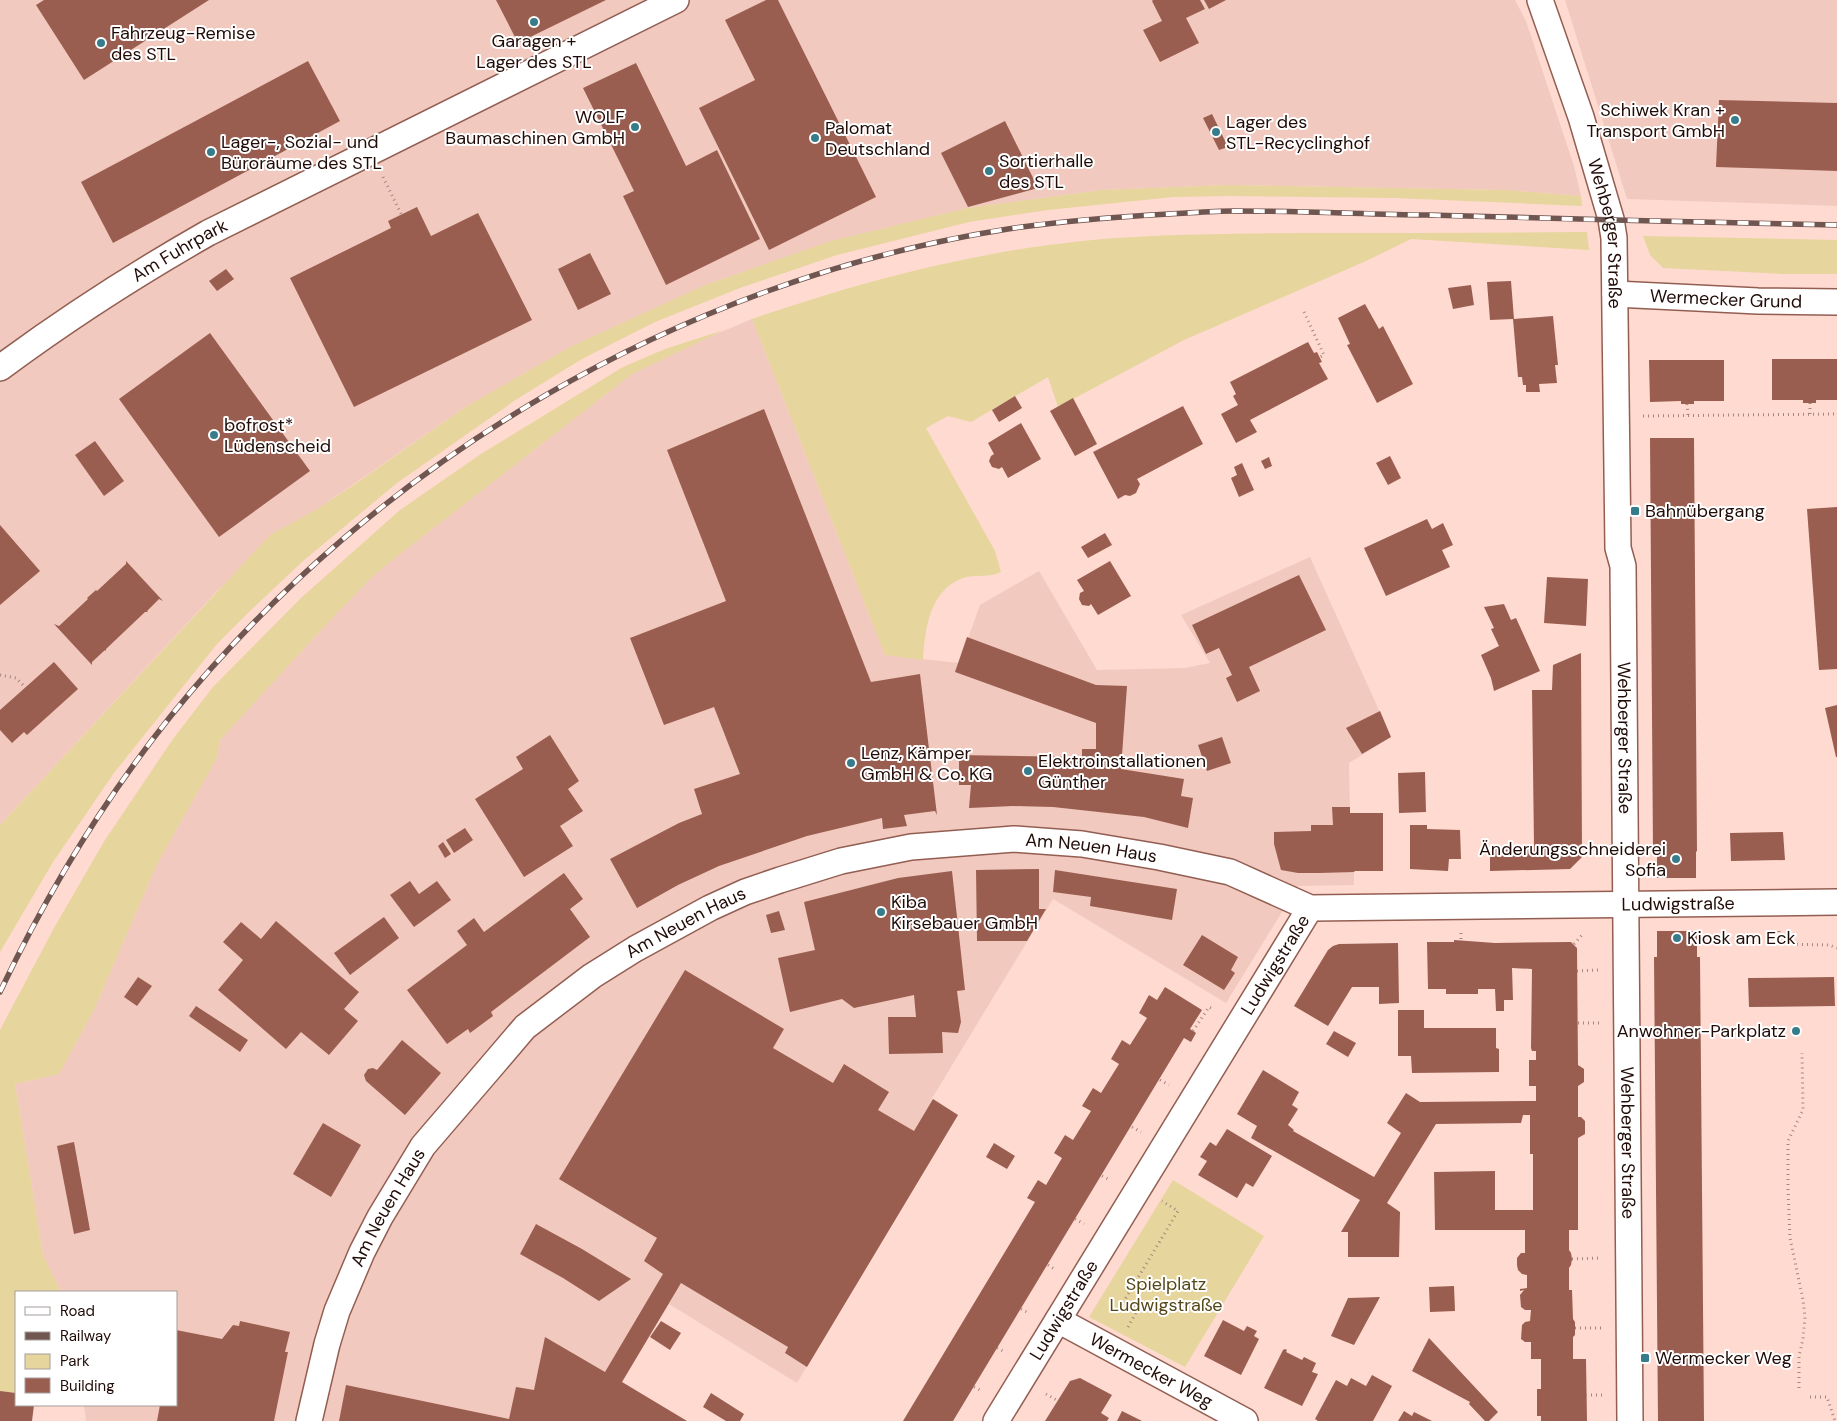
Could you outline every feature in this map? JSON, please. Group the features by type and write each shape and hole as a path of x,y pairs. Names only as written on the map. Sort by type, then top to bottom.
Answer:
{"street":[{"name":"Am Fuhrpark","path":"0,368 68,319 169,255 216,229 676,0"},
{"name":"Wehberger Straße","path":"1540,0 1581,117 1611,219 1614,246 1618,548 1623,566 1630,1421"},
{"name":"Wermecker Grund","path":"1615,294 1758,301 1837,302"},
{"name":"Am Neuen Haus","path":"309,1421 326,1344 337,1311 362,1252 380,1217 423,1146 525,1027 592,976 635,949 710,908 745,892 841,861 911,847 1014,839 1082,844 1159,857 1230,872 1310,908"},
{"name":"Ludwigstraße","path":"996,1421 1310,908 1837,902"},
{"name":"Wermecker Weg","path":"1058,1320 1245,1421"}],"path":[{"path":"370,152 401,214"},
{"path":"1304,312 1324,355 1320,357"},
{"path":"1810,403 1810,415"},
{"path":"1688,404 1688,415"},
{"path":"1616,416 1837,414"},
{"path":"0,675 16,678 25,687"},
{"path":"1778,903 1780,944 1829,945 1837,948"},
{"path":"1799,1388 1799,1356 1803,1340 1805,1317 1790,1238 1788,1141 1803,1110 1802,1053"},
{"path":"1133,1318 1138,1309 1124,1301 1178,1211 1161,1200"},
{"path":"1810,1397 1827,1397 1836,1421"}],"shaded area":[{"path":"0,0 1515,0 1526,21 1574,166 1581,196 1505,190 1227,185 1102,190 967,208 831,241 705,285 572,346 467,406 319,508 218,590 0,825"},
{"path":"1565,0 1837,0 1837,206 1627,199"},
{"path":"752,319 885,655 959,663 980,605 1039,571 1097,670 1184,668 1210,663 1181,615 1310,557 1391,737 1349,763 1350,813 1354,830 1354,885 1298,886 1226,1003 1053,899 931,1100 958,1115 797,1383 669,1304 622,1382 687,1421 86,1421 84,1406 178,1406 178,1291 61,1291 43,1255 15,1084 59,1074 94,1010 157,864 217,758 220,740 372,576 632,374 695,343"}],"green space":[{"path":"1227,185 1505,190 1581,196 1582,206 1394,198 1228,196 1173,197 1048,210 969,222 837,255 740,288 655,322 582,359 517,399 397,483 303,561 251,610 217,644 114,773 53,862 0,952 0,825 270,535 319,508 467,406 572,346 705,285 831,241 967,208 1102,190"},
{"path":"1587,232 1589,250 1411,239 1366,261 1184,340 1058,407 1048,377 971,422 948,416 926,428 995,551 1001,572 992,575 963,578 943,592 931,612 925,636 923,660 885,655 752,319 874,281 956,261 1040,246 1082,241 1217,234"},
{"path":"1643,236 1837,240 1837,274 1783,274 1663,268 1650,255"},
{"path":"724,330 632,374 391,561 372,577 336,614 220,740 217,758 157,864 94,1010 59,1074 15,1084 43,1255 61,1291 15,1291 15,1393 0,1391 0,1030 54,928 105,840 173,739 213,687 301,598 400,510 481,454 623,367 665,349"},
{"name":"Spielplatz Ludwigstraße","path":"1173,1180 1264,1236 1185,1367 1089,1317"}],"building":[{"name":"Fahrzeug-Remise des STL","path":"44,0 209,0 84,80 36,5"},
{"name":"Garagen + Lager des STL","path":"496,0 606,0 518,43"},
{"path":"766,0 778,0 876,197 769,250 699,108 755,80 725,20"},
{"path":"1153,0 1200,0 1205,9 1186,18 1199,43 1160,62 1143,30 1162,21"},
{"path":"1204,0 1226,0 1209,9"},
{"name":"Lager-, Sozial- und Büroräume des STL","path":"308,61 340,121 113,243 81,182"},
{"path":"636,63 686,166 717,150 760,239 666,285 623,196 634,191 583,88"},
{"path":"1719,100 1837,103 1837,171 1716,167"},
{"name":"Lager des STL-Recyclinghof","path":"1212,114 1228,147 1219,150 1203,118"},
{"name":"Sortierhalle des STL","path":"1005,121 1038,188 968,207 941,153"},
{"path":"417,207 431,236 478,213 532,320 354,407 290,278 391,228 388,221"},
{"path":"590,253 611,294 578,310 558,269"},
{"path":"226,269 234,279 217,291 209,281"},
{"path":"1511,281 1514,319 1553,316 1558,365 1555,365 1557,383 1539,384 1540,392 1526,392 1526,385 1523,385 1522,377 1518,377 1513,319 1490,320 1487,282"},
{"path":"1471,285 1474,305 1453,309 1448,288"},
{"path":"1365,304 1379,329 1383,326 1413,384 1377,403 1347,345 1350,344 1338,318"},
{"name":"bofrost* Lüdenscheid","path":"210,333 310,471 219,537 119,399"},
{"path":"1308,342 1314,353 1317,352 1322,362 1319,363 1328,379 1250,420 1257,432 1236,443 1221,414 1238,405 1233,396 1236,394 1230,382"},
{"path":"1772,359 1837,359 1837,400 1816,400 1816,403 1803,403 1803,400 1772,400"},
{"path":"1649,360 1724,360 1724,401 1694,401 1694,404 1681,404 1681,401 1650,402"},
{"path":"1015,396 1022,408 999,422 992,410"},
{"path":"1073,398 1097,444 1075,456 1050,411"},
{"path":"1183,406 1203,444 1137,479 1140,484 1136,493 1130,496 1125,495 1118,499 1093,452"},
{"path":"764,409 871,682 920,674 937,815 935,811 904,815 907,826 883,829 882,818 807,836 719,866 678,885 637,908 610,859 679,823 702,814 694,789 740,774 714,707 664,725 630,638 726,601 667,450"},
{"path":"1021,423 1041,459 1008,478 1002,467 999,469 992,467 989,461 994,454 988,443"},
{"path":"1650,438 1694,438 1696,878 1657,878 1657,852 1653,852"},
{"path":"95,441 124,481 104,496 75,455"},
{"path":"1390,456 1401,478 1388,485 1376,463"},
{"path":"1269,457 1272,466 1265,469 1261,461"},
{"path":"1242,463 1254,490 1239,497 1231,478 1237,475 1234,467"},
{"path":"1837,507 1837,669 1819,670 1807,509"},
{"path":"1427,519 1432,529 1443,523 1453,545 1442,550 1450,567 1386,596 1364,548"},
{"path":"0,525 40,571 0,605"},
{"path":"1105,533 1112,545 1088,558 1081,547"},
{"path":"126,561 163,601 159,599 148,612 145,612 106,651 92,662 92,665 54,624 59,626 87,598 126,564"},
{"path":"1110,561 1131,596 1098,615 1091,604 1089,606 1082,605 1079,599 1080,593 1084,591 1077,580"},
{"path":"1299,575 1326,630 1249,667 1260,691 1237,702 1226,678 1232,675 1219,648 1206,654 1192,625"},
{"path":"1547,577 1588,579 1586,626 1544,623"},
{"path":"1504,604 1511,620 1516,618 1540,671 1494,691 1491,678 1481,655 1499,646 1491,629 1494,628 1484,607"},
{"path":"967,637 1096,685 1127,686 1121,769 1184,779 1181,796 1193,798 1188,828 1144,817 1053,807 969,808 971,785 959,785 959,755 1082,757 1082,749 1096,749 1096,723 955,672"},
{"path":"1581,653 1582,857 1570,869 1490,871 1490,847 1534,846 1532,690 1552,690 1553,665"},
{"path":"54,662 78,689 27,735 24,732 12,743 0,730 0,710"},
{"path":"1837,705 1837,757 1836,757 1825,708"},
{"path":"1380,711 1391,737 1362,754 1346,728"},
{"path":"550,735 579,781 568,789 583,811 560,826 573,846 524,877 475,799 523,769 516,757"},
{"path":"1222,737 1231,763 1207,771 1198,745"},
{"path":"1425,772 1426,812 1399,813 1398,773"},
{"path":"1332,807 1350,807 1350,813 1383,813 1383,871 1298,873 1281,870 1274,844 1274,832 1311,831 1311,825 1333,825"},
{"path":"1410,825 1427,825 1427,829 1460,830 1461,859 1449,859 1448,871 1410,869"},
{"path":"465,828 473,840 454,853 446,840"},
{"path":"1783,832 1785,860 1731,861 1730,833"},
{"path":"443,842 451,854 445,858 438,846"},
{"path":"1039,869 1039,909 1046,909 1027,941 977,941 976,870"},
{"path":"1055,870 1177,889 1172,920 1090,906 1091,897 1053,892"},
{"path":"952,871 965,990 957,991 961,1022 958,1033 942,1032 943,1053 889,1054 888,1017 916,1017 914,995 854,1008 842,999 790,1012 778,958 815,950 804,902 898,878"},
{"path":"564,873 583,899 570,909 590,937 491,1012 493,1016 470,1033 468,1029 447,1044 407,990 467,945 457,931 474,918 484,932"},
{"path":"410,881 419,894 437,881 451,900 414,927 390,895"},
{"path":"779,911 785,930 771,933 766,915"},
{"path":"384,917 399,938 350,975 334,953"},
{"path":"276,921 359,992 344,1009 358,1021 329,1055 301,1032 286,1049 218,990 243,960 223,942 241,922 261,939"},
{"path":"1657,931 1697,931 1697,957 1700,957 1704,1421 1658,1421 1654,957 1657,957"},
{"path":"1202,935 1238,957 1231,970 1235,973 1224,990 1183,965"},
{"path":"1454,940 1495,943 1571,942 1577,948 1578,1065 1584,1069 1584,1082 1578,1086 1578,1117 1585,1121 1585,1134 1578,1138 1578,1230 1569,1230 1569,1250 1572,1259 1569,1268 1569,1290 1572,1290 1573,1319 1575,1322 1573,1359 1586,1359 1587,1421 1541,1421 1541,1416 1537,1416 1537,1389 1541,1389 1541,1359 1531,1359 1531,1342 1525,1342 1521,1339 1522,1325 1530,1321 1531,1310 1525,1310 1521,1307 1520,1295 1524,1290 1520,1291 1520,1289 1527,1288 1527,1275 1522,1274 1518,1270 1517,1265 1517,1258 1521,1253 1525,1253 1525,1230 1435,1230 1434,1172 1495,1171 1495,1210 1533,1210 1533,1154 1530,1154 1530,1115 1523,1115 1521,1123 1436,1124 1387,1203 1400,1212 1399,1257 1348,1257 1348,1232 1341,1232 1360,1200 1251,1138 1257,1126 1237,1114 1263,1070 1299,1092 1292,1105 1298,1109 1288,1125 1293,1131 1374,1177 1401,1133 1387,1123 1406,1093 1420,1102 1536,1101 1536,1086 1529,1086 1529,1060 1536,1060 1536,1051 1532,1051 1531,1048 1532,969 1512,968 1513,1000 1504,1000 1504,1011 1496,1011 1495,989 1478,989 1478,994 1446,994 1446,989 1428,989 1427,942 1454,942"},
{"path":"1398,943 1399,1003 1379,1004 1379,987 1352,987 1328,1026 1294,1006 1328,950 1333,946 1339,944"},
{"path":"685,970 784,1029 773,1048 833,1083 844,1064 889,1092 878,1110 914,1131 933,1099 958,1115 807,1367 785,1353 788,1347 681,1283 622,1382 687,1421 339,1421 346,1385 509,1419 516,1387 534,1390 545,1337 605,1372 663,1274 644,1261 657,1238 559,1179"},
{"path":"138,977 152,986 137,1006 124,997"},
{"path":"1834,977 1835,1006 1749,1007 1748,978"},
{"path":"1165,987 1202,1010 1190,1029 1196,1033 1191,1042 1184,1038 953,1421 903,1421 1035,1202 1027,1198 1038,1180 1046,1185 1062,1158 1054,1153 1065,1135 1073,1140 1091,1111 1082,1106 1093,1088 1101,1093 1119,1064 1111,1059 1122,1040 1130,1045 1147,1018 1139,1013 1149,995 1157,1000"},
{"path":"196,1006 248,1040 240,1052 189,1016"},
{"path":"1398,1010 1424,1010 1424,1028 1496,1028 1496,1048 1499,1049 1499,1072 1412,1073 1411,1056 1398,1056"},
{"path":"1334,1031 1356,1043 1348,1057 1326,1044"},
{"path":"402,1040 441,1073 405,1115 366,1081 364,1075 368,1069 373,1068 377,1070"},
{"path":"323,1123 361,1145 331,1197 293,1174"},
{"path":"1227,1129 1272,1156 1253,1187 1246,1183 1237,1198 1198,1175 1207,1161 1200,1157 1210,1142 1216,1146"},
{"path":"74,1142 90,1230 74,1234 57,1146"},
{"path":"994,1143 1015,1156 1007,1169 986,1157"},
{"path":"536,1224 631,1279 599,1301 520,1254"},
{"path":"1454,1286 1455,1311 1430,1312 1429,1287"},
{"path":"1380,1297 1354,1345 1331,1336 1348,1298"},
{"path":"1223,1320 1244,1331 1247,1326 1257,1331 1254,1336 1259,1339 1241,1375 1204,1356"},
{"path":"240,1321 290,1332 285,1352 288,1352 274,1421 157,1421 160,1406 178,1406 178,1330 222,1339 233,1325 239,1326"},
{"path":"661,1321 681,1333 670,1350 650,1337"},
{"path":"1429,1338 1498,1412 1489,1421 1485,1421 1469,1404 1470,1402 1412,1371"},
{"path":"1285,1349 1287,1350 1286,1352 1302,1360 1304,1357 1316,1363 1312,1372 1318,1374 1302,1406 1264,1388"},
{"path":"1372,1375 1392,1386 1373,1421 1318,1421 1315,1419 1336,1380 1347,1386 1351,1378 1366,1386"},
{"path":"1080,1378 1112,1395 1101,1413 1109,1418 1107,1421 1045,1421 1070,1381"},
{"path":"0,1391 15,1393 15,1406 34,1406 32,1421 0,1421"},
{"path":"711,1393 744,1414 740,1421 726,1421 703,1407"},
{"path":"1122,1411 1142,1421 1117,1421"},
{"path":"1404,1411 1412,1416 1414,1412 1432,1421 1398,1421"}],"railway":[{"path":"0,992 56,885 99,815 170,717 252,625 342,540 440,464 544,396 654,338 768,291 887,254 1008,229 1108,218 1233,211 1837,225"}],"place":[{"name":"Garagen + Lager des STL","path":"534,22"},
{"name":"Fahrzeug-Remise des STL","path":"101,43"},
{"name":"Schiwek Kran + Transport GmbH","path":"1735,120"},
{"name":"WOLF Baumaschinen GmbH","path":"635,127"},
{"name":"Lager des STL-Recyclinghof","path":"1216,132"},
{"name":"Palomat Deutschland","path":"815,138"},
{"name":"Lager-, Sozial- und Büroräume des STL","path":"211,152"},
{"name":"Sortierhalle des STL","path":"989,171"},
{"name":"bofrost* Lüdenscheid","path":"214,435"},
{"name":"Bahnübergang","path":"1635,511"},
{"name":"Lenz, Kämper GmbH & Co. KG","path":"851,763"},
{"name":"Elektroinstallationen Günther","path":"1028,771"},
{"name":"Änderungsschneiderei Sofia","path":"1676,859"},
{"name":"Kiba Kirsebauer GmbH","path":"881,912"},
{"name":"Kiosk am Eck","path":"1677,938"},
{"name":"Anwohner-Parkplatz","path":"1796,1031"},
{"name":"Wermecker Weg","path":"1645,1358"}]}
